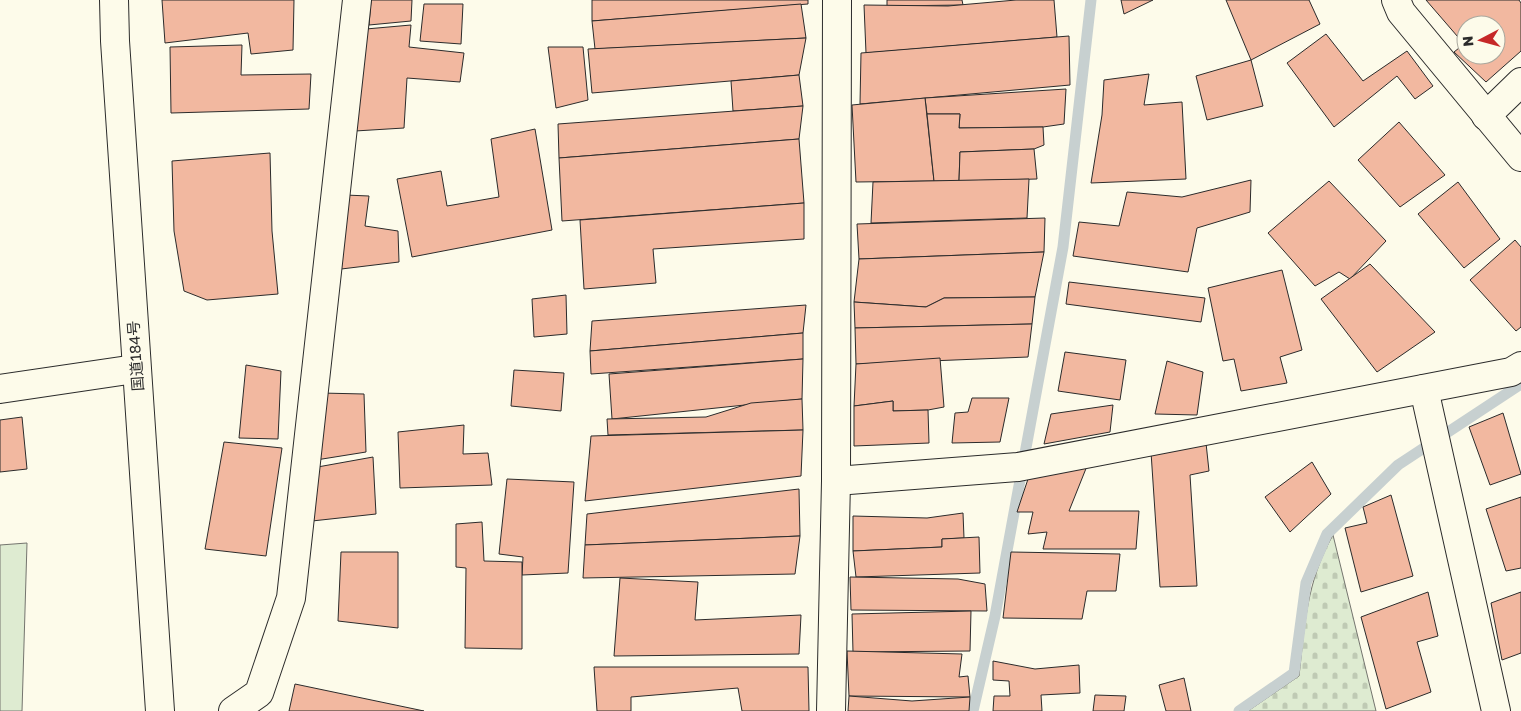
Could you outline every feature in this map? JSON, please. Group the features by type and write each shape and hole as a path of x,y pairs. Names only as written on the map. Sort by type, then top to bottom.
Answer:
{"main road":[{"name":"国道184号","path":"114,0 135,369 160,711"},
{"path":"232,711 259,693 291,598 357,0"},
{"path":"831,711 836,481 837,0"},
{"path":"1396,0 1401,12 1521,157"},
{"path":"1486,116 1521,82"},
{"path":"0,389 135,369"},
{"path":"836,481 1018,467 1424,389 1518,375"},
{"path":"1424,389 1496,711"}],"green space":[{"path":"1333,535 1376,711 1248,711 1299,676 1305,621 1312,587 1317,570"},
{"path":"27,543 22,711 0,711 0,545"}],"building":[{"path":"162,0 294,0 293,50 251,54 248,33 165,43"},
{"path":"371,0 412,0 411,21 369,25"},
{"path":"592,0 808,0 808,4 592,21"},
{"path":"887,0 962,0 963,5 887,6"},
{"path":"1016,0 1054,0 1057,37 866,53 864,5 948,6"},
{"path":"1121,0 1153,0 1124,14"},
{"path":"1226,0 1309,0 1320,24 1251,60"},
{"path":"1426,0 1519,0 1521,3 1521,51 1506,64 1506,15 1456,15 1456,35"},
{"path":"424,4 463,4 461,44 420,41"},
{"path":"801,4 806,38 595,49 592,21"},
{"path":"411,25 409,47 464,53 460,82 407,78 404,128 355,131 366,29"},
{"path":"1326,34 1363,81 1407,51 1433,86 1415,99 1397,76 1334,127 1287,63"},
{"path":"1069,36 1070,85 860,104 861,53"},
{"path":"806,38 799,75 592,93 588,49"},
{"path":"242,45 241,75 311,74 309,109 171,113 170,47"},
{"path":"548,47 583,47 588,100 556,108"},
{"path":"1251,60 1263,106 1207,120 1196,76"},
{"path":"1468,65 1505,65 1486,82"},
{"path":"1149,74 1144,105 1182,102 1186,179 1091,183 1102,115 1104,80"},
{"path":"799,75 803,106 733,111 731,81"},
{"path":"1066,89 1064,124 1043,127 959,128 960,114 927,114 925,98"},
{"path":"925,98 934,181 856,182 852,105"},
{"path":"803,106 799,139 559,158 558,124"},
{"path":"927,114 960,114 959,128 1043,127 1044,145 1034,149 960,152 959,181 934,181"},
{"path":"1399,122 1445,175 1400,207 1358,160"},
{"path":"535,129 552,230 412,257 397,179 441,171 447,206 499,197 491,139"},
{"path":"799,139 804,203 562,221 559,158"},
{"path":"1034,149 1037,179 959,181 960,152"},
{"path":"270,153 272,231 278,294 207,300 184,291 174,231 172,161"},
{"path":"1029,179 1027,218 871,223 873,182"},
{"path":"1251,180 1250,212 1197,228 1188,272 1073,256 1079,222 1119,226 1127,192 1182,197"},
{"path":"1329,181 1386,241 1350,279 1339,272 1315,286 1268,233"},
{"path":"1458,182 1500,239 1464,268 1418,214"},
{"path":"345,195 369,196 365,226 398,231 399,262 333,270"},
{"path":"804,203 804,239 653,249 656,283 584,289 580,220"},
{"path":"1045,218 1044,252 859,259 857,224"},
{"path":"1515,240 1521,247 1521,327 1516,331 1470,280"},
{"path":"1044,252 1035,297 944,298 926,307 854,302 859,259"},
{"path":"1370,264 1435,332 1377,372 1321,299"},
{"path":"1282,270 1302,350 1280,357 1287,383 1241,391 1234,359 1223,361 1208,288"},
{"path":"1069,282 1205,298 1201,322 1066,304"},
{"path":"566,295 567,334 534,337 532,299"},
{"path":"1035,297 1032,324 855,328 854,302 926,307 944,298"},
{"path":"806,305 803,333 590,351 592,321"},
{"path":"1032,324 1028,357 856,364 855,328"},
{"path":"803,333 803,359 591,374 590,351"},
{"path":"1065,352 1126,360 1120,400 1058,391"},
{"path":"940,358 944,407 928,410 893,411 893,401 854,406 856,364"},
{"path":"803,359 802,399 612,419 609,374"},
{"path":"1167,361 1203,372 1197,415 1155,414"},
{"path":"246,365 281,371 278,439 239,438"},
{"path":"514,370 564,373 561,411 511,406"},
{"path":"321,393 364,394 366,452 316,460"},
{"path":"972,398 1009,398 1000,442 952,443 955,413 968,412"},
{"path":"802,399 803,430 608,435 607,419 706,417 751,403"},
{"path":"893,401 893,411 928,410 929,443 854,446 854,406"},
{"path":"1113,405 1110,432 1044,444 1051,414"},
{"path":"1503,413 1521,474 1490,485 1469,427"},
{"path":"22,417 27,469 0,472 0,420"},
{"path":"464,425 463,454 488,453 492,485 400,488 398,432"},
{"path":"803,430 801,476 585,501 591,436"},
{"path":"224,442 282,448 266,556 205,549"},
{"path":"1206,443 1209,471 1190,475 1197,586 1160,587 1151,452"},
{"path":"373,457 376,514 312,521 312,468"},
{"path":"1312,462 1331,494 1290,532 1265,497"},
{"path":"1087,466 1069,511 1139,511 1136,549 1043,549 1047,532 1028,534 1033,512 1017,512 1030,473"},
{"path":"507,479 574,482 568,573 522,575 523,557 499,554"},
{"path":"799,489 800,536 585,545 587,514"},
{"path":"1391,495 1413,576 1361,592 1345,528 1367,523 1363,507"},
{"path":"1521,497 1521,568 1506,571 1486,509"},
{"path":"963,513 964,538 942,539 942,547 853,551 853,516 927,518"},
{"path":"482,522 484,561 522,562 522,649 465,648 466,568 456,567 456,524"},
{"path":"800,536 795,574 583,578 585,545"},
{"path":"979,537 980,573 856,577 853,551 942,547 942,539"},
{"path":"341,552 398,552 398,628 338,621"},
{"path":"1011,552 1120,554 1116,591 1087,591 1082,619 1003,618"},
{"path":"850,577 958,579 985,584 987,611 851,610"},
{"path":"620,578 698,582 695,620 801,615 799,654 614,656"},
{"path":"1428,592 1438,636 1417,642 1431,692 1386,709 1361,617"},
{"path":"1521,592 1521,653 1502,660 1491,603"},
{"path":"971,611 970,651 853,652 852,614"},
{"path":"847,651 962,654 959,677 968,676 970,697 849,696"},
{"path":"993,661 1035,669 1079,665 1080,693 1041,695 1042,711 993,711 994,696 1010,696 1009,681 993,680"},
{"path":"594,667 808,667 809,711 742,711 738,688 631,697 631,711 597,711"},
{"path":"1184,678 1191,711 1166,711 1159,685"},
{"path":"295,684 424,711 289,711"},
{"path":"1095,695 1126,696 1124,711 1093,711"},
{"path":"849,696 912,701 970,697 969,711 848,711"}],"waterway":[{"path":"973,711 995,616 1063,247 1091,0"},
{"path":"1239,711 1294,673 1306,583 1327,534 1398,465 1521,384"}]}
